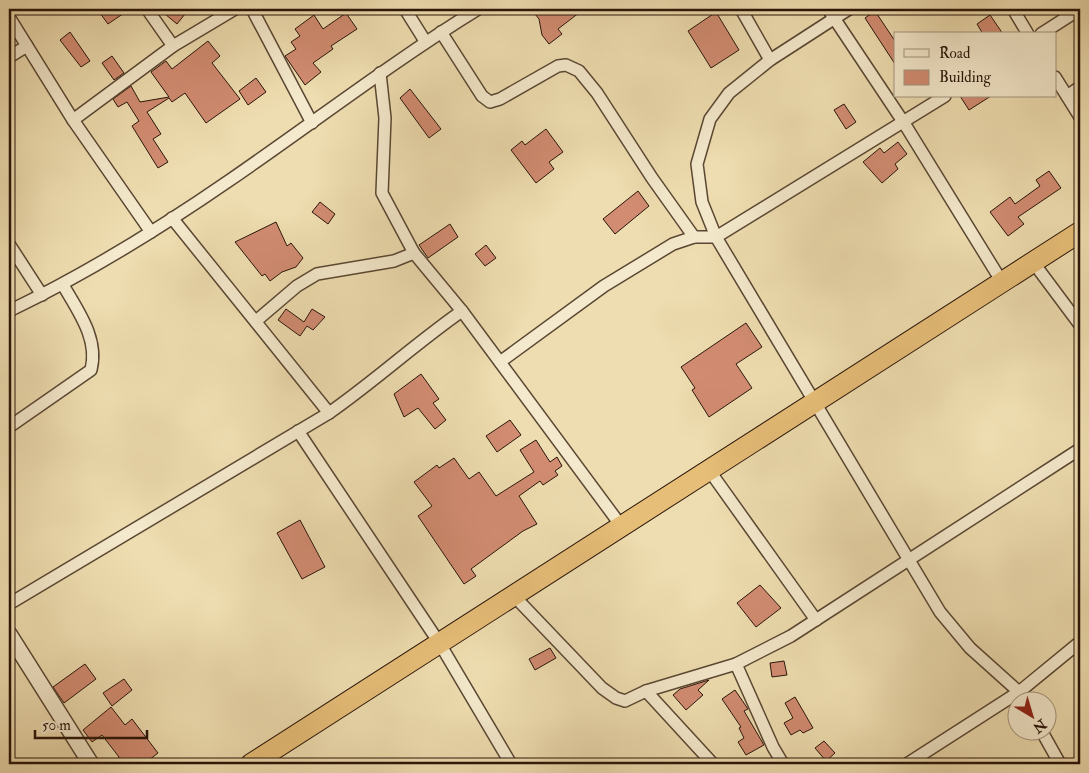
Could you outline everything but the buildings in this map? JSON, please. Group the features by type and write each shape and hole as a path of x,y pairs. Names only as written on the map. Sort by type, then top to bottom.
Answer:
{"highway":[{"path":"251,764 515,597 1080,232"}],"street":[{"path":"147,9 173,46"},
{"path":"73,120 173,46 235,9"},
{"path":"252,9 312,123"},
{"path":"405,9 425,42"},
{"path":"9,311 63,285 151,232 312,123 425,42 478,9"},
{"path":"741,9 770,60"},
{"path":"849,9 831,14 729,92 710,119 697,164 702,202 716,237 814,404 940,612 970,648 1016,690"},
{"path":"1013,9 1027,32"},
{"path":"1044,32 1080,10"},
{"path":"831,14 904,122 1002,282"},
{"path":"9,17 73,120 151,232"},
{"path":"441,32 482,96 490,102 500,99 558,66 566,65 579,71 597,93 652,178 694,236"},
{"path":"9,57 27,46"},
{"path":"380,74 385,118 382,193 414,253 462,311 622,527"},
{"path":"1056,79 1080,117"},
{"path":"1067,96 1080,87"},
{"path":"500,362 604,286 673,244 694,236 716,237 941,98"},
{"path":"172,218 329,413"},
{"path":"9,244 42,295"},
{"path":"256,321 297,286 317,274 394,261 414,253"},
{"path":"1033,262 1080,324"},
{"path":"9,427 92,370 95,358 86,324 63,285"},
{"path":"9,604 329,413 371,383 421,340 462,311"},
{"path":"298,431 440,644 511,764"},
{"path":"515,597 602,688 616,698 625,701 646,691 736,664 791,636 1080,449"},
{"path":"709,470 816,620"},
{"path":"9,634 91,764"},
{"path":"1028,690 1080,642"},
{"path":"736,664 773,747 783,764"},
{"path":"646,691 713,764"},
{"path":"907,764 1006,705"},
{"path":"1047,740 1060,764"}]}
